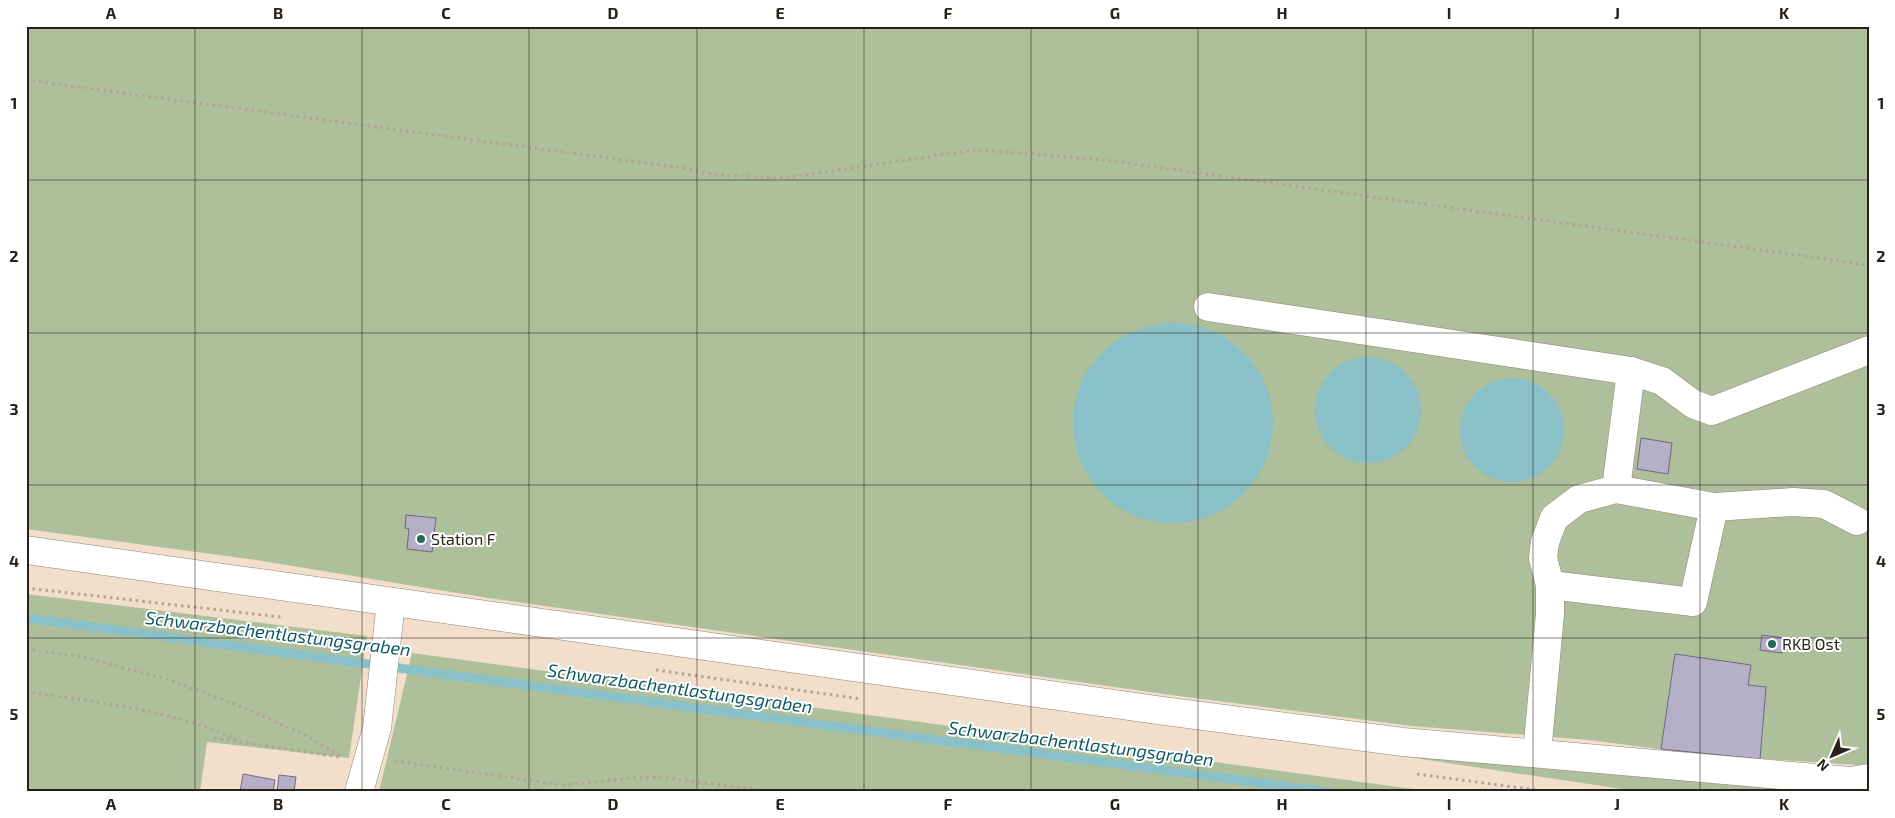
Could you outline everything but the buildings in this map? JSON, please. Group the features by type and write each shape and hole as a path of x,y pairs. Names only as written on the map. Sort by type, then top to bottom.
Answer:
{"street":[{"path":"1208,307 1631,371 1662,381 1693,404 1712,411 1869,350"},
{"path":"1616,489 1631,371"},
{"path":"1536,753 1550,614 1550,584 1543,558 1545,542 1554,518 1579,498 1616,489 1714,507 1793,502 1824,504 1857,521"},
{"path":"1550,584 1693,602 1714,507"},
{"path":"26,550 1164,711 1403,742 1850,781 1869,778"},
{"path":"360,792 377,728 391,602"}],"path":[{"path":"26,80 674,167 719,175 756,178 812,175 974,150 1104,160 1869,265"},
{"path":"26,588 291,618"},
{"path":"26,649 88,658 170,680 235,704 307,736 342,757 214,738"},
{"path":"26,692 155,713 220,731 242,742"},
{"path":"369,757 563,785 659,777 779,792"}],"green space":[{"path":"26,26 1869,26 1869,764 1858,765 1705,755 1589,740 1412,726 1171,695 488,598 256,560 26,529"},
{"path":"26,594 367,636 349,758 207,742 200,792 26,792"},
{"path":"412,653 1435,792 379,792"},
{"path":"1401,756 1869,792 1642,792"}],"water":[{"path":"1163,323 1183,323 1211,330 1229,340 1244,352 1256,367 1266,385 1273,413 1273,433 1266,461 1256,479 1244,494 1229,506 1211,516 1183,523 1163,523 1135,516 1117,506 1096,487 1080,461 1077,452 1073,433 1073,413 1080,385 1090,367 1109,346 1135,330 1144,327"},
{"path":"1368,357 1388,361 1405,373 1417,390 1421,410 1417,430 1405,447 1388,459 1368,463 1348,459 1331,447 1319,430 1315,410 1319,390 1331,373 1348,361"},
{"path":"1512,378 1532,382 1549,393 1560,410 1564,430 1560,450 1549,467 1532,478 1512,482 1492,478 1475,467 1464,450 1460,430 1464,410 1475,393 1492,382"}],"waterway":[{"name":"Schwarzbachentlastungsgraben","path":"26,618 1329,792"}],"place":[{"name":"Station F","path":"421,539"},
{"name":"RKB Ost","path":"1772,644"}]}
